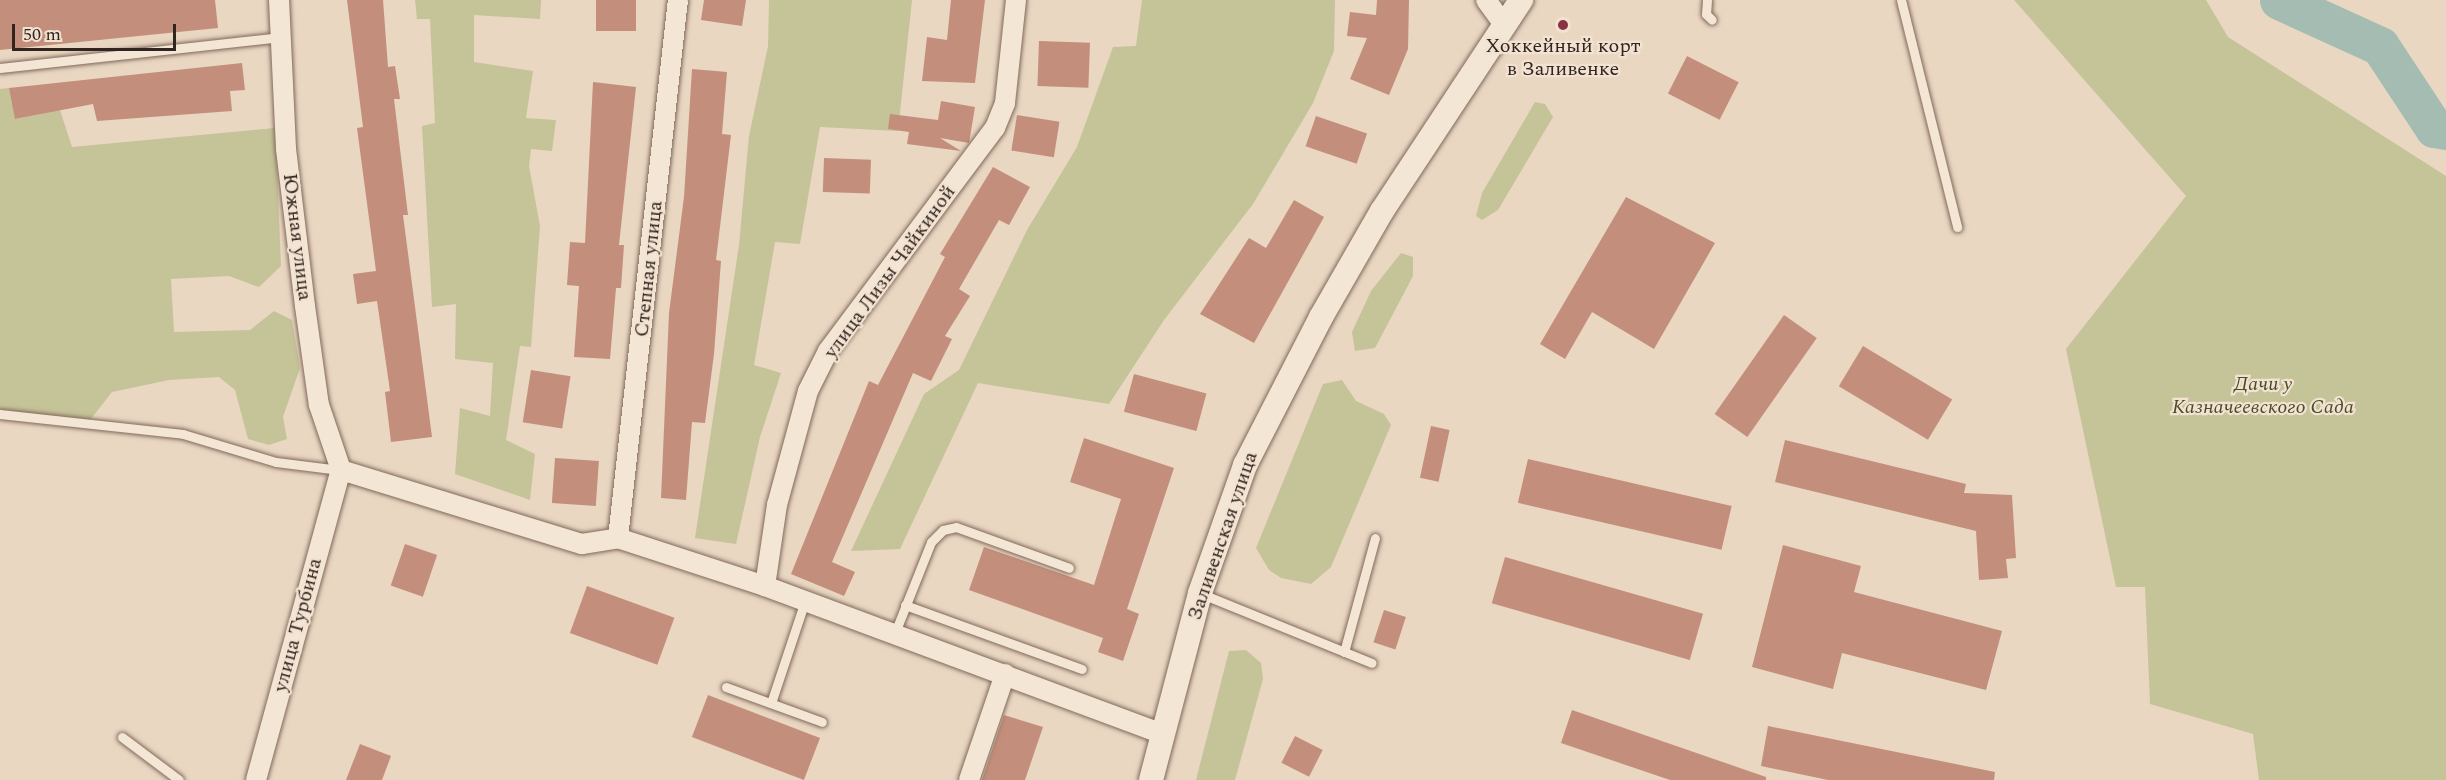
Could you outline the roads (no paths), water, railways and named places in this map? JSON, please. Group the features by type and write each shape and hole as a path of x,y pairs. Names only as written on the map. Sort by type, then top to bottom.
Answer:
{"street":[{"name":"Южная улица","path":"279,0 286,149 308,328 319,405 341,470"},
{"name":"Степная улица","path":"618,538 678,0"},
{"name":"улица Лизы Чайкиной","path":"765,586 779,496 808,391 828,351 995,128 1005,103 1016,0"},
{"path":"1486,0 1505,26"},
{"name":"Заливенская улица","path":"1151,780 1200,593 1245,465 1321,316 1382,211 1521,0"},
{"path":"341,470 582,544 618,538 765,586 1162,734"},
{"name":"улица Турбина","path":"255,780 341,470"},
{"path":"969,780 1005,674"}],"lane":[{"path":"1707,0 1706,14 1712,20"},
{"path":"1901,0 1957,227"},
{"path":"0,68 281,37"},
{"path":"0,414 183,434 276,462 341,470"},
{"path":"894,635 931,542 950,528 1069,568"},
{"path":"1344,652 1375,538"},
{"path":"1200,593 1372,663"},
{"path":"771,703 805,601"},
{"path":"905,605 1082,669"},
{"path":"726,687 822,722"},
{"path":"122,737 179,780"}],"waterway":[{"path":"2279,0 2380,46 2434,128 2446,130"}],"place":[{"name":"Хоккейный корт в Заливенке","path":"1563,25"}],"park label":[{"name":"Дачи у Казначеевского Сада","path":"2263,396"}]}
